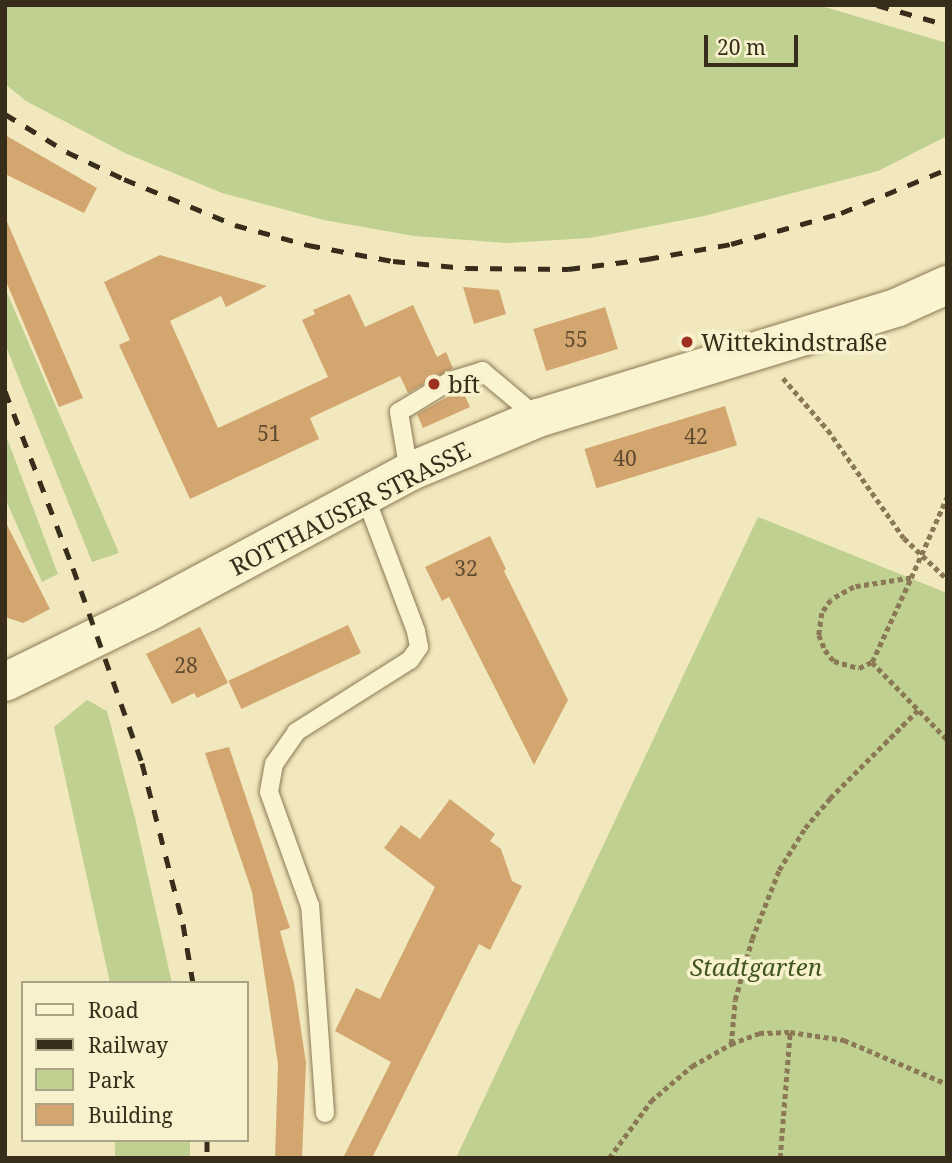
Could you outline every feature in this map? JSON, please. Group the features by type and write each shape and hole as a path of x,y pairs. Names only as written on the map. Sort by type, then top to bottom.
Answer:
{"main road":[{"name":"ROTTHAUSER STRASSE","path":"5,682 148,612 410,472 538,418 898,307 947,285"}],"lane":[{"path":"410,472 399,412 450,381 482,371 538,418"},
{"path":"325,1113 310,906 269,792 274,764 296,732 410,660 419,647 416,631 365,496"}],"path":[{"path":"765,347 789,387 828,430 904,538 947,579"},
{"path":"911,578 854,587 831,600 822,613 819,635 824,650 834,661 859,668 872,662 911,578 947,497"},
{"path":"872,662 947,739"},
{"path":"731,1044 735,1000 752,939 779,870 805,828 822,808 918,710"},
{"path":"780,1158 790,1032"},
{"path":"608,1158 651,1101 692,1066 731,1044 759,1033 790,1032 844,1040 947,1084"}],"green space":[{"path":"5,5 818,5 947,43 947,136 878,171 704,216 590,238 506,243 414,236 324,220 222,193 125,153 26,101 5,84"},
{"path":"5,288 119,553 92,562 5,344"},
{"path":"5,433 58,574 42,582 5,498"},
{"name":"Stadtgarten","path":"758,517 947,593 947,1158 456,1158"},
{"path":"87,700 107,711 135,818 172,981 110,981 54,727"},
{"path":"115,1142 190,1142 190,1158 115,1158"}],"building":[{"path":"5,135 97,188 84,213 5,174"},
{"path":"5,217 83,398 59,407 5,279"},
{"path":"160,255 267,286 226,307 221,296 170,321 218,428 328,377 302,320 315,314 313,310 350,294 365,327 413,305 437,357 446,352 453,368 408,393 400,376 310,418 319,439 190,499 119,345 130,340 104,282"},
{"path":"463,287 499,290 506,314 474,324"},
{"path":"605,307 618,349 546,371 533,329"},
{"path":"462,389 470,407 423,428 417,414"},
{"path":"725,406 737,445 596,488 584,449"},
{"path":"5,521 50,609 23,623 5,617"},
{"path":"490,536 506,569 504,571 568,700 534,765 449,597 442,601 425,567"},
{"path":"348,625 361,653 241,709 228,681"},
{"path":"200,627 228,683 197,698 194,693 172,704 146,654"},
{"path":"229,747 290,928 280,931 294,983 306,1063 302,1158 275,1158 278,1064 252,892 205,753"},
{"path":"450,799 495,834 490,841 501,849 512,881 522,886 490,950 479,944 372,1158 343,1158 391,1062 335,1031 356,988 380,999 435,887 384,848 401,825 420,839"}],"railway":[{"path":"877,5 947,25"},
{"path":"5,114 67,152 235,225 308,245 393,261 466,268 568,269 731,244 841,213 947,169"},
{"path":"5,391 73,568 142,763 183,924 193,981"},
{"path":"207,1142 207,1158"}],"place":[{"name":"Wittekindstraße","path":"687,342"},
{"name":"bft","path":"434,384"}]}
